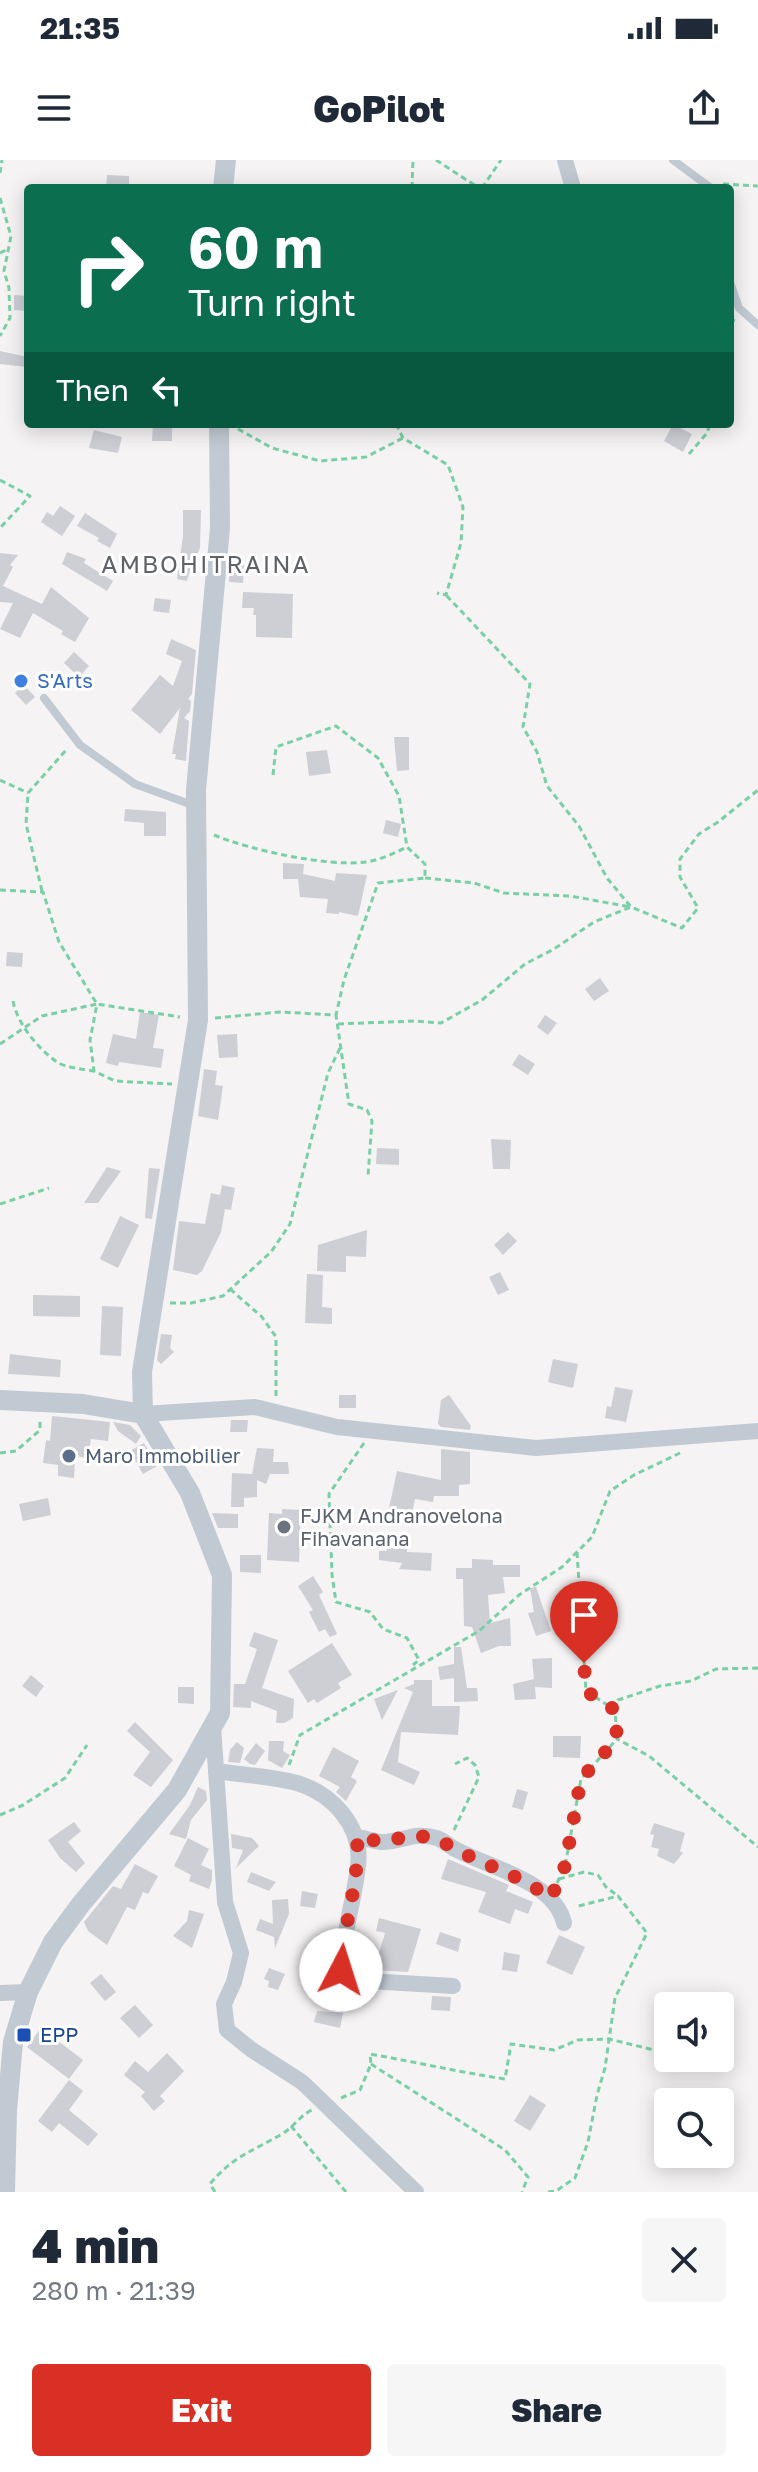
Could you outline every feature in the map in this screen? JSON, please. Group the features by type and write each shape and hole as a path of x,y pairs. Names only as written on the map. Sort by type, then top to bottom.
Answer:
{"street":[{"path":"223,184 226,160"},
{"path":"565,160 572,184"},
{"path":"5,2192 13,2042 28,1992 53,1942 81,1904 177,1790 220,1713 222,1575 190,1493 143,1414 142,1372 198,1020 196,806 220,528 219,428"},
{"path":"0,1400 83,1404 143,1414 255,1407 337,1427 536,1448 758,1431"},
{"path":"213,1726 225,1902 241,1953 234,1982 224,2004 227,2030 302,2082 416,2192"},
{"path":"216,1771 297,1783 324,1797 345,1815 357,1837 359,1864 342,1940 341,1970 351,1980 453,1986"},
{"path":"357,1837 382,1842 414,1835 438,1839 526,1882 559,1910"},
{"path":"0,1993 28,1992"}],"lane":[{"path":"673,160 706,184"},
{"path":"734,294 739,308 758,325"},
{"path":"44,698 80,745 135,784 196,806"}],"path":[{"path":"0,173 2,160"},
{"path":"412,184 413,160"},
{"path":"436,160 474,184"},
{"path":"483,184 501,160"},
{"path":"734,186 758,186"},
{"path":"0,198 11,236 4,271 9,288 10,318 0,336"},
{"path":"0,253 8,249"},
{"path":"235,428 272,448 320,461 366,457 403,438"},
{"path":"398,428 403,438 448,465 463,507 461,543 446,595"},
{"path":"689,454 709,428"},
{"path":"0,480 30,496 0,528"},
{"path":"437,593 446,595 530,684 523,727 537,752 547,786 579,826 607,878 631,907"},
{"path":"273,775 276,747 336,726 378,758 399,796 407,847 425,864 425,878"},
{"path":"43,892 26,824 28,793 75,739"},
{"path":"0,780 28,793"},
{"path":"336,1015 344,980 378,883 425,878 474,883 504,893 570,896 631,907 682,928 698,908 680,877 680,859 699,834 758,790"},
{"path":"196,828 246,848 342,862 368,862 407,847"},
{"path":"338,1024 441,1023 482,1000 525,964 594,922 631,907"},
{"path":"13,1001 16,1014 24,1026 38,1045 59,1064 94,1071 115,1081 188,1085"},
{"path":"0,1044 42,1016 97,1004 90,1040 94,1071"},
{"path":"154,1302 191,1303 223,1296 271,1252 290,1224 328,1073 341,1045"},
{"path":"349,1104 367,1110 372,1121 368,1176"},
{"path":"0,1204 49,1188"},
{"path":"230,1289 262,1317 276,1337 276,1413"},
{"path":"0,1453 16,1451 40,1430 40,1402"},
{"path":"372,1430 353,1463 329,1494 336,1602 370,1612 383,1629 407,1638 419,1660 411,1668"},
{"path":"282,1781 300,1735 479,1631 519,1595 562,1567 592,1537 610,1491 634,1475 691,1448"},
{"path":"577,1552 586,1691 615,1710"},
{"path":"618,1896 559,1910 559,1879 565,1866 581,1779 617,1739 615,1710 618,1700 660,1686 691,1681 716,1669 758,1668"},
{"path":"617,1739 649,1756 758,1847"},
{"path":"0,1815 23,1805 65,1778 87,1745"},
{"path":"449,1845 479,1777 475,1765 467,1758 455,1764"},
{"path":"548,2192 556,2191 575,2178 588,2142 615,1998 647,1933 598,1875 584,1872 559,1879"},
{"path":"215,2192 210,2184 222,2170 253,2147 286,2132 299,2117 325,2103 360,2090 371,2064 370,2054 443,2070 505,2079 511,2044 554,2050 578,2040 609,2039 654,2050"},
{"path":"371,2064 505,2150 528,2177 522,2192"},
{"path":"291,2126 346,2192"}],"building":[{"path":"107,175 129,176 129,184 106,184"},
{"path":"14,295 24,296 24,311 14,310"},
{"path":"0,351 24,356 24,367 0,364"},
{"path":"153,428 172,428 172,441 152,441"},
{"path":"671,428 681,428 692,434 683,452 664,441"},
{"path":"94,430 122,437 118,453 89,448"},
{"path":"60,506 75,516 62,536 41,522 47,512 53,516"},
{"path":"183,510 201,510 200,548 195,554 187,581 177,579"},
{"path":"85,513 117,534 110,548 77,526"},
{"path":"67,552 86,559 84,563 113,581 107,591 62,564"},
{"path":"0,553 18,555 10,565 13,567 3,586 42,604 51,587 89,618 75,642 33,613 20,638 0,629 13,603 0,602"},
{"path":"230,565 244,565 243,583 229,582"},
{"path":"243,592 293,594 292,638 256,637 254,608 242,608"},
{"path":"155,598 171,600 169,613 153,611"},
{"path":"171,639 196,650 192,694 188,699 191,701 190,711 184,718 189,721 186,761 175,759 176,754 172,754 180,708 160,734 131,710 160,675 173,686 182,661 166,654"},
{"path":"74,652 89,666 79,677 64,663"},
{"path":"24,685 35,697 26,705 15,693"},
{"path":"394,737 409,737 409,770 397,771"},
{"path":"327,750 331,773 309,776 306,752"},
{"path":"125,809 166,812 166,836 144,836 144,823 124,821"},
{"path":"386,820 401,824 398,837 383,833"},
{"path":"283,863 304,864 303,874 335,881 336,873 367,875 358,916 326,913 328,899 300,897 298,879 283,879"},
{"path":"7,952 23,953 22,967 6,966"},
{"path":"600,978 609,991 594,1001 585,989"},
{"path":"140,1012 159,1015 153,1048 164,1049 161,1068 106,1063 113,1034 136,1039"},
{"path":"545,1015 557,1023 548,1035 537,1027"},
{"path":"237,1034 238,1057 219,1058 217,1035"},
{"path":"519,1054 535,1064 528,1075 512,1065"},
{"path":"204,1069 217,1071 215,1085 223,1086 218,1120 198,1116"},
{"path":"491,1139 511,1140 510,1169 493,1169"},
{"path":"377,1148 399,1149 399,1165 376,1164"},
{"path":"107,1167 121,1171 98,1203 84,1203"},
{"path":"149,1168 160,1169 152,1219 145,1218"},
{"path":"222,1185 235,1188 231,1210 225,1209 221,1232 202,1271 197,1275 173,1270 179,1221 205,1224 211,1193 220,1195"},
{"path":"120,1216 139,1225 118,1268 100,1259"},
{"path":"367,1230 366,1257 346,1256 346,1272 317,1271 318,1245"},
{"path":"508,1232 517,1241 503,1255 494,1245"},
{"path":"500,1272 509,1290 498,1295 489,1277"},
{"path":"307,1274 323,1275 322,1307 332,1308 332,1324 305,1323"},
{"path":"33,1295 80,1296 80,1317 33,1316"},
{"path":"102,1306 123,1307 121,1356 100,1355"},
{"path":"161,1334 172,1335 170,1348 174,1352 161,1364 157,1360"},
{"path":"10,1354 61,1360 60,1377 8,1374"},
{"path":"553,1359 578,1364 573,1388 548,1382"},
{"path":"615,1387 633,1390 626,1422 605,1418"},
{"path":"339,1395 356,1395 356,1408 339,1408"},
{"path":"449,1395 471,1426 470,1430 438,1424 441,1400"},
{"path":"52,1416 110,1422 108,1441 91,1439 88,1458 75,1456 74,1478 58,1476 58,1465 43,1463 46,1440 50,1441"},
{"path":"231,1420 248,1420 247,1432 230,1432"},
{"path":"113,1422 130,1425 141,1436 136,1444 118,1431"},
{"path":"144,1443 157,1466 143,1474 130,1451"},
{"path":"257,1448 274,1449 273,1462 288,1462 289,1474 270,1474 266,1484 257,1480 257,1497 244,1498 244,1507 231,1507 232,1473 252,1474"},
{"path":"441,1449 470,1452 470,1484 459,1485 459,1496 434,1496 433,1502 415,1499 411,1518 388,1513 397,1471 441,1480"},
{"path":"48,1498 51,1515 23,1521 19,1504"},
{"name":"FJKM Andranovelona Fihavanana","path":"282,1509 301,1510 299,1562 267,1560 269,1513 282,1514"},
{"path":"212,1513 238,1514 238,1528 218,1528"},
{"path":"387,1547 432,1553 431,1571 399,1569 402,1563 379,1560 379,1551 387,1551"},
{"path":"240,1555 261,1555 261,1573 240,1572"},
{"path":"472,1559 493,1560 493,1565 520,1565 520,1577 503,1577 505,1593 488,1595 490,1623 510,1618 511,1646 499,1646 481,1653 472,1627 464,1626 463,1579 456,1579 456,1568 472,1568"},
{"path":"313,1576 323,1592 319,1595 337,1634 330,1637 325,1629 319,1632 309,1612 313,1610 298,1586"},
{"path":"536,1587 551,1631 536,1636 528,1613 534,1612 530,1588"},
{"path":"254,1632 278,1640 262,1688 294,1699 293,1718 284,1723 276,1723 277,1711 251,1701 251,1708 233,1707 234,1684 245,1684 257,1649 249,1646"},
{"path":"332,1643 352,1675 338,1683 341,1688 317,1703 314,1699 308,1703 288,1671"},
{"path":"454,1647 461,1647 467,1688 477,1688 478,1701 454,1702 454,1678 440,1680 438,1667 454,1664"},
{"path":"552,1658 552,1688 535,1687 536,1699 515,1700 513,1684 534,1679 532,1659"},
{"path":"31,1675 44,1686 36,1697 22,1686"},
{"path":"414,1680 432,1680 432,1706 460,1706 458,1735 401,1732 398,1762 420,1772 414,1785 381,1770 413,1692 404,1688 414,1684"},
{"path":"178,1687 194,1687 194,1704 178,1703"},
{"path":"398,1690 382,1720 374,1699"},
{"path":"135,1722 173,1760 151,1787 133,1775 150,1752 127,1731"},
{"path":"553,1736 581,1736 580,1758 553,1757"},
{"path":"269,1741 284,1741 283,1751 290,1755 282,1768 268,1760"},
{"path":"237,1742 244,1748 240,1763 228,1762 230,1750"},
{"path":"256,1743 265,1751 255,1765 244,1759"},
{"path":"333,1747 359,1761 351,1777 357,1781 346,1801 336,1792 340,1787 319,1776"},
{"path":"198,1787 206,1791 207,1800 191,1820 186,1839 169,1834 190,1805"},
{"path":"517,1789 528,1792 523,1810 512,1807"},
{"path":"74,1822 81,1831 68,1842 85,1863 76,1872 60,1858 48,1840"},
{"path":"654,1823 685,1833 680,1851 683,1853 674,1864 657,1856 659,1849 651,1847 654,1835 650,1834"},
{"path":"231,1834 252,1838 259,1846 236,1868 243,1850 232,1848"},
{"path":"188,1838 209,1849 201,1865 212,1870 209,1889 189,1881 191,1875 174,1866"},
{"path":"448,1859 509,1885 506,1891 533,1902 528,1914 515,1909 510,1924 478,1912 486,1892 441,1879"},
{"path":"135,1864 158,1876 148,1894 143,1892 135,1910 127,1907 107,1945 88,1931 84,1922 113,1886 121,1889"},
{"path":"251,1872 276,1882 269,1891 247,1882"},
{"path":"302,1891 318,1894 315,1908 300,1906"},
{"path":"288,1899 289,1914 275,1948 274,1937 256,1930 260,1919 273,1924 272,1900"},
{"path":"189,1910 204,1914 192,1948 173,1936 187,1921"},
{"path":"379,1918 421,1929 408,1972 374,1970 385,1933 376,1931"},
{"path":"440,1932 461,1939 458,1952 436,1944"},
{"path":"559,1935 585,1947 572,1975 546,1963"},
{"path":"504,1952 520,1955 517,1972 502,1970"},
{"path":"269,1968 285,1974 278,1990 268,1987 269,1981 264,1979"},
{"path":"101,1974 116,1992 105,2001 90,1983"},
{"path":"432,1996 451,1997 450,2011 431,2010"},
{"path":"135,2005 153,2025 139,2038 120,2018"},
{"path":"317,2011 343,2013 340,2028 314,2022"},
{"path":"41,2028 83,2060 69,2079 27,2047"},
{"path":"167,2053 184,2071 160,2096 165,2101 154,2111 141,2096 145,2092 124,2075 135,2061 148,2072"},
{"path":"69,2080 83,2091 69,2110 98,2134 88,2146 59,2123 52,2132 38,2121"},
{"path":"530,2095 546,2105 530,2131 514,2121"}],"place":[{"name":"S'Arts","path":"21,681"},
{"name":"Maro Immobilier","path":"69,1456"},
{"name":"FJKM Andranovelona Fihavanana","path":"284,1527"},
{"name":"EPP","path":"24,2035"}],"district":[{"name":"AMBOHITRAINA","path":"206,565"}],"route":[{"path":"341,1970 342,1940 359,1864 357,1837 382,1842 414,1835 438,1839 526,1882 551,1898 565,1866 581,1779 617,1739 615,1710 586,1691 584,1663"}]}
